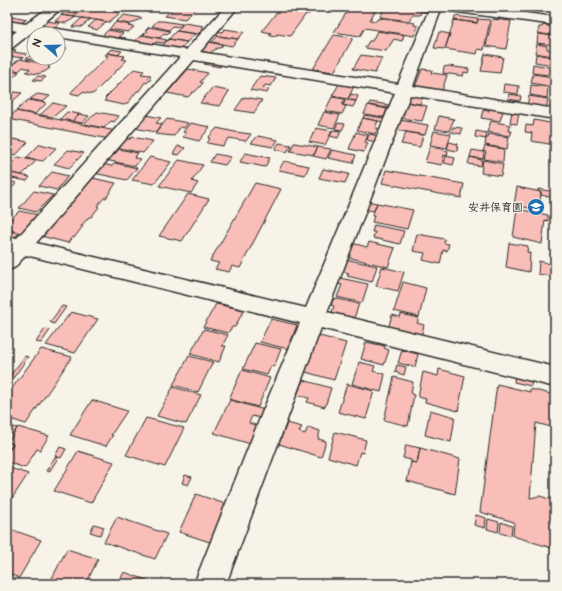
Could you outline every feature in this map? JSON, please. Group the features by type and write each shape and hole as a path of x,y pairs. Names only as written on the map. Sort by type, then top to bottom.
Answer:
{"street":[{"path":"32,26 57,7"},
{"path":"7,263 14,245 232,7"},
{"path":"210,584 276,408 314,318 436,7"},
{"path":"450,7 555,21"},
{"path":"7,25 26,29"},
{"path":"7,45 26,31"},
{"path":"66,35 555,114"},
{"path":"14,245 555,377"}],"building":[{"path":"71,7 85,7 77,14 64,12"},
{"path":"85,7 120,7 115,11"},
{"path":"85,7 120,13 109,22 61,15 64,12 77,14"},
{"path":"175,7 197,7 185,19 165,16"},
{"path":"281,7 311,7 309,9 312,9 309,14 306,14 290,36 277,34 276,36 269,35 271,33 262,31"},
{"path":"350,7 377,7 370,20 376,21 384,18 415,23 414,25 418,26 414,36 365,28 360,36 334,32"},
{"path":"385,7 427,9 426,12 421,11 420,15 412,15 409,21 380,17"},
{"path":"512,7 528,7 527,11 511,9"},
{"path":"7,15 27,19 20,24 7,22"},
{"path":"62,15 76,17 66,23 55,21"},
{"path":"124,15 142,18 131,24 116,22"},
{"path":"455,16 478,19 477,23 454,20"},
{"path":"82,18 91,19 81,27 72,27"},
{"path":"478,19 490,20 484,50 478,49 477,54 445,49 454,20 477,23"},
{"path":"492,19 511,21 506,49 486,46"},
{"path":"96,20 106,22 97,30 88,27"},
{"path":"47,21 60,23 57,26 40,26"},
{"path":"157,21 182,24 179,27 173,26 169,30 152,26"},
{"path":"116,22 134,27 128,32 109,29"},
{"path":"184,23 204,26 198,34 177,31"},
{"path":"543,25 553,27 554,36 538,33 539,27 542,27"},
{"path":"149,27 170,31 167,34 164,33 160,38 143,35"},
{"path":"225,29 244,32 238,39 213,35 216,31 222,32"},
{"path":"108,30 123,33 118,37 126,38 123,41 100,38"},
{"path":"176,31 195,34 187,42 169,39"},
{"path":"377,31 404,35 402,41 394,39 386,51 365,48 369,41 372,41"},
{"path":"439,32 450,34 445,49 434,48"},
{"path":"538,34 554,36 553,45 537,43"},
{"path":"143,35 167,40 163,43 156,42 151,46 136,43 134,41"},
{"path":"334,35 353,38 334,72 313,69"},
{"path":"218,36 238,39 232,46 212,42"},
{"path":"169,39 187,42 180,50 161,47"},
{"path":"209,42 223,45 210,53 201,51"},
{"path":"537,44 547,46 547,49 554,50 553,56 535,53"},
{"path":"11,49 16,50 13,52 26,55 23,58 8,56 10,55 7,54 7,52"},
{"path":"111,49 122,51 118,55 107,53"},
{"path":"107,53 125,56 122,59 127,60 93,94 82,92 79,95 70,93 108,56 105,55"},
{"path":"485,54 503,57 500,73 481,71"},
{"path":"536,54 551,57 553,65 535,62"},
{"path":"361,55 382,58 375,73 353,69"},
{"path":"20,59 26,60 26,66 50,66 48,67 50,68 44,72 37,74 26,72 30,69 23,67 19,71 8,68"},
{"path":"206,61 222,64 220,67 204,64"},
{"path":"533,64 549,67 548,75 532,73"},
{"path":"448,66 469,69 468,73 464,72 463,76 443,73 444,67"},
{"path":"134,69 144,71 141,74 151,75 148,78 151,79 147,83 145,82 139,91 137,91 128,103 124,105 104,101 106,99 105,98"},
{"path":"188,69 208,73 200,82 203,83 188,97 167,93"},
{"path":"422,69 432,70 431,73 447,75 442,91 415,87"},
{"path":"7,70 19,72 7,82"},
{"path":"533,74 553,77 551,85 548,86 531,83"},
{"path":"38,76 46,77 41,81 33,80"},
{"path":"260,76 276,78 271,86 265,85 263,88 269,89 267,93 250,90"},
{"path":"339,84 354,86 348,99 332,96"},
{"path":"504,84 519,86 518,94 503,92"},
{"path":"531,85 548,87 547,98 530,95"},
{"path":"212,88 229,91 220,106 200,103"},
{"path":"7,91 22,93 7,106"},
{"path":"37,94 50,96 43,102 30,99"},
{"path":"351,94 358,96 356,101 348,99"},
{"path":"509,94 521,96 520,101 508,99"},
{"path":"411,95 423,97 420,104 407,102"},
{"path":"529,96 548,99 546,110 527,106"},
{"path":"244,97 262,100 254,113 235,110"},
{"path":"332,97 345,99 342,105 346,106 342,114 325,111"},
{"path":"28,100 47,103 35,114 16,111"},
{"path":"346,100 356,101 353,107 343,105"},
{"path":"370,102 389,105 388,108 369,105"},
{"path":"406,102 427,106 422,121 400,118"},
{"path":"53,103 66,106 53,117 40,115"},
{"path":"368,105 387,109 384,117 364,114"},
{"path":"489,108 503,111 500,121 481,118 483,110 489,111"},
{"path":"16,111 116,131 109,139 8,119"},
{"path":"512,111 519,113 517,124 510,123"},
{"path":"67,112 79,114 72,121 60,119"},
{"path":"97,112 119,116 114,122 111,121 104,128 84,124"},
{"path":"324,112 340,115 334,128 318,125"},
{"path":"79,114 89,116 82,123 72,121"},
{"path":"146,115 161,118 156,123 162,124 156,132 134,128"},
{"path":"364,115 384,118 383,122 363,118"},
{"path":"439,116 454,119 449,131 435,129"},
{"path":"363,118 378,121 375,128 378,128 375,134 357,130"},
{"path":"167,119 188,123 184,128 180,127 174,136 155,134"},
{"path":"400,120 428,125 425,135 395,130 396,127 398,127"},
{"path":"534,120 555,124 555,145 531,141 532,133 525,132 526,125 533,126"},
{"path":"491,121 510,125 509,131 512,131 510,136 487,132"},
{"path":"190,123 210,127 199,141 183,137 186,133 183,132"},
{"path":"338,123 345,124 342,130 335,129"},
{"path":"453,127 462,128 461,134 451,132"},
{"path":"217,128 251,134 246,141 229,138 223,146 207,143 210,139 208,138"},
{"path":"316,128 332,131 325,145 309,142"},
{"path":"333,130 341,131 338,138 330,136"},
{"path":"434,131 451,134 447,148 430,145"},
{"path":"476,131 487,133 486,139 475,137"},
{"path":"356,132 368,135 365,142 368,143 364,152 349,149"},
{"path":"406,132 423,135 420,147 401,144"},
{"path":"369,134 379,136 376,142 367,140"},
{"path":"489,134 509,137 507,149 485,145 486,138 488,138"},
{"path":"258,136 278,140 273,147 251,143"},
{"path":"132,137 153,141 143,153 119,148 126,139 130,139"},
{"path":"13,139 28,142 16,155 7,153 7,145"},
{"path":"449,142 458,144 457,151 447,149"},
{"path":"279,143 291,145 287,152 275,149"},
{"path":"294,143 318,147 314,155 290,151"},
{"path":"40,144 56,148 43,161 26,158"},
{"path":"178,146 185,148 179,155 173,154"},
{"path":"485,146 504,149 503,162 484,159 486,152 483,151"},
{"path":"318,147 331,149 326,159 313,156"},
{"path":"430,147 448,151 447,156 444,155 442,165 425,162"},
{"path":"119,149 138,153 134,158 141,159 135,166 105,160 110,154 114,155"},
{"path":"68,150 84,153 69,168 54,164"},
{"path":"332,150 356,155 353,163 328,158"},
{"path":"472,150 484,152 483,159 470,157"},
{"path":"245,153 270,158 265,167 240,162"},
{"path":"215,154 231,157 225,165 210,162"},
{"path":"446,156 455,158 453,165 444,163"},
{"path":"18,157 36,161 22,175 7,172 7,168"},
{"path":"150,157 171,162 154,184 132,180"},
{"path":"470,157 482,160 481,166 468,164"},
{"path":"179,160 203,165 192,181 198,183 191,193 159,186"},
{"path":"483,160 503,164 501,176 481,173"},
{"path":"284,161 309,166 305,175 279,170"},
{"path":"115,163 137,168 127,180 94,173 101,164 112,166"},
{"path":"323,169 349,174 345,183 319,178"},
{"path":"386,170 464,184 461,198 382,183"},
{"path":"7,172 30,177 27,181 7,177"},
{"path":"52,172 68,176 57,190 39,186"},
{"path":"92,178 116,183 106,198 104,198 97,206 99,207 91,217 89,217 81,226 83,226 74,238 72,237 68,243 41,236"},
{"path":"7,181 17,183 8,192 7,192"},
{"path":"255,183 281,189 240,268 232,266 229,272 215,269 219,263 210,261"},
{"path":"517,187 541,192 539,210 514,205"},
{"path":"538,189 555,192 555,198 541,195 541,192 538,191"},
{"path":"34,191 53,195 36,212 19,208"},
{"path":"188,194 209,199 182,241 159,236"},
{"path":"551,198 555,199 555,214 551,213"},
{"path":"366,201 377,203 374,211 363,209"},
{"path":"377,203 413,210 407,229 372,222 374,216 372,216"},
{"path":"517,209 548,215 548,221 545,220 542,244 513,237"},
{"path":"19,211 39,215 21,233 7,229 9,226 7,226 7,223"},
{"path":"374,225 404,231 400,244 373,238 375,232 372,232"},
{"path":"7,230 19,233 15,237 7,235"},
{"path":"417,234 445,239 444,243 449,244 447,251 443,250 440,264 423,260 425,253 413,251"},
{"path":"369,242 395,248 388,267 347,257 352,243 367,247"},
{"path":"509,243 528,246 527,252 530,253 529,272 506,267"},
{"path":"345,259 377,266 372,282 347,276 349,273 340,271"},
{"path":"539,261 555,265 555,277 538,274"},
{"path":"382,267 404,272 398,291 376,286"},
{"path":"340,278 368,284 362,303 337,297 342,285 337,284"},
{"path":"403,282 426,288 419,317 394,311"},
{"path":"334,298 359,304 353,321 331,315 334,306 331,305"},
{"path":"216,304 244,310 235,327 232,327 228,333 203,327"},
{"path":"62,306 66,307 54,324 50,322"},
{"path":"71,312 98,319 75,353 46,345"},
{"path":"401,314 419,318 417,323 424,325 421,337 388,329 392,315 400,317"},
{"path":"271,319 297,325 288,349 260,342"},
{"path":"45,329 50,330 41,343 36,342"},
{"path":"204,329 228,335 222,346 226,346 219,362 190,354"},
{"path":"316,335 346,343 334,380 302,371"},
{"path":"366,342 385,346 384,348 389,350 384,365 361,359"},
{"path":"255,343 281,349 274,367 271,366 267,375 243,369"},
{"path":"41,349 72,357 26,424 7,418 7,395"},
{"path":"402,350 418,354 415,367 398,363"},
{"path":"25,356 28,357 7,387 7,380"},
{"path":"189,356 213,362 198,392 173,385"},
{"path":"359,362 375,366 373,371 385,374 381,392 352,384"},
{"path":"397,365 406,367 404,375 395,372"},
{"path":"439,369 465,376 458,411 425,402 426,399 418,397 423,372 438,376"},
{"path":"242,370 270,378 258,407 229,399"},
{"path":"515,375 532,380 531,386 514,382"},
{"path":"394,377 413,382 411,394 414,395 408,426 384,420"},
{"path":"303,380 331,388 325,407 307,402 309,398 297,395"},
{"path":"347,384 374,391 366,419 338,412"},
{"path":"497,384 530,392 530,389 555,395 555,428 536,423 530,498 540,496 555,501 555,549 513,536 514,522 480,512"},
{"path":"173,387 201,395 186,424 157,416"},
{"path":"92,400 127,411 111,435 113,435 106,446 70,435"},
{"path":"230,400 268,411 265,419 252,416 249,423 261,427 254,445 214,433"},
{"path":"430,410 455,417 451,442 425,435"},
{"path":"146,418 184,428 165,467 126,455"},
{"path":"287,423 302,427 299,432 305,434 308,427 320,431 318,439 326,441 321,457 279,444"},
{"path":"7,425 17,428 8,442 13,444 9,450 7,450"},
{"path":"18,427 49,436 40,450 37,449 25,468 7,462 7,453 13,444 8,442"},
{"path":"335,432 366,440 363,453 360,452 356,465 328,457"},
{"path":"406,445 420,448 417,463 403,458"},
{"path":"60,447 66,449 61,458 55,456"},
{"path":"420,448 460,459 455,494 407,481 411,462 417,463"},
{"path":"78,451 114,462 91,503 54,491"},
{"path":"55,457 58,458 49,472 46,471"},
{"path":"7,467 28,474 7,506"},
{"path":"185,475 192,477 188,485 182,483"},
{"path":"196,494 231,506 216,544 179,532"},
{"path":"476,515 486,518 485,528 474,525"},
{"path":"117,517 167,534 155,559 104,542"},
{"path":"488,519 499,522 498,532 487,529"},
{"path":"501,522 512,526 511,536 500,533"},
{"path":"94,524 104,527 100,535 90,532"},
{"path":"10,529 41,540 19,578 7,573 7,534"},
{"path":"67,549 98,559 86,584 49,584"},
{"path":"124,572 158,584 118,584"}],"place":[{"name":"安井保育園","path":"536,207"}]}
